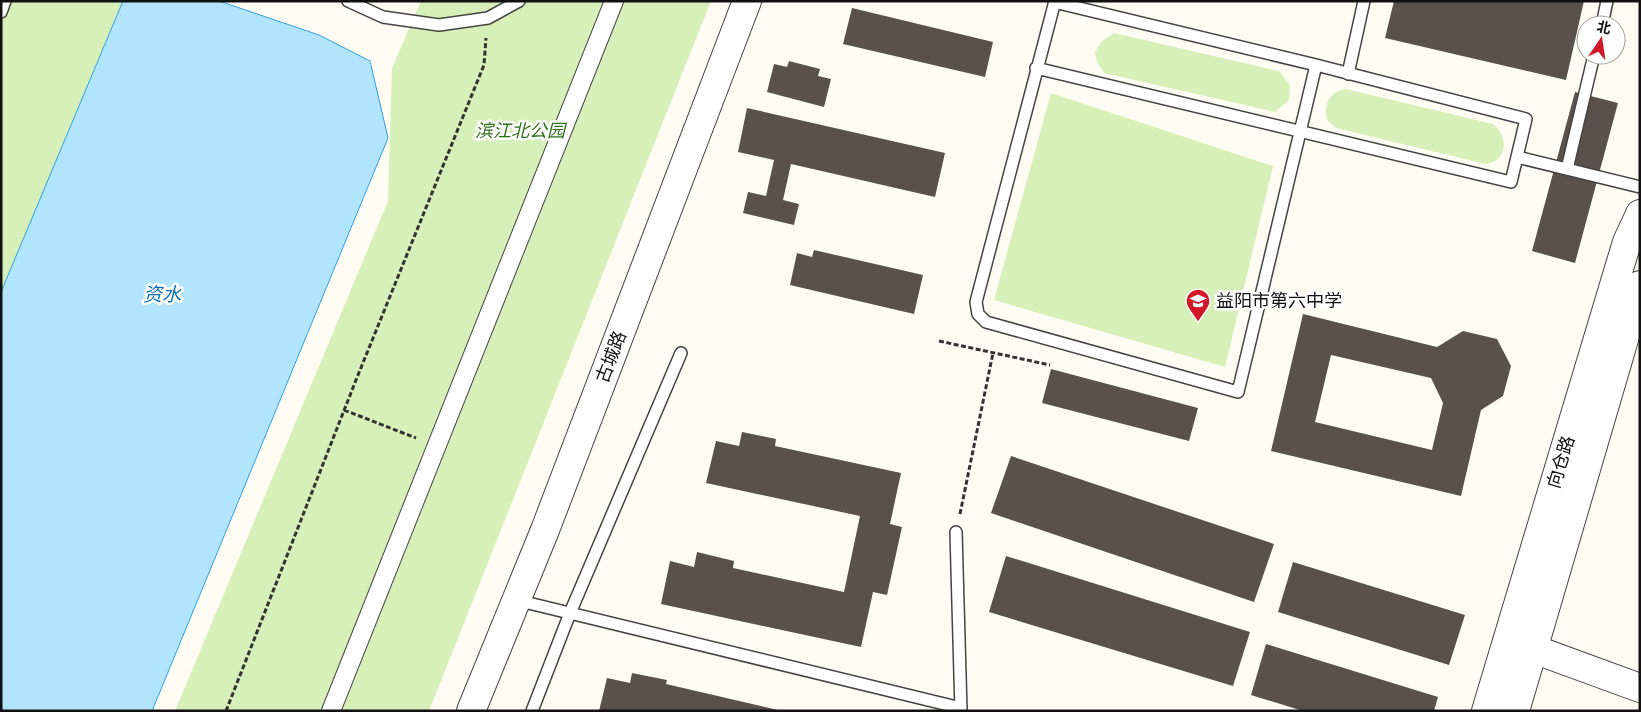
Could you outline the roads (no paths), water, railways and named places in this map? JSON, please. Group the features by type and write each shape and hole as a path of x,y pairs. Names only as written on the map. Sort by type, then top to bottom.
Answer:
{"street":[{"path":"331,711 614,1"},
{"name":"古城路","path":"471,711 516,600 746,1"},
{"name":"向仓路","path":"1486,711 1627,242 1640,214"},
{"name":"向仓路","path":"1515,711 1640,285"},
{"path":"1507,640 1640,688"}],"lane":[{"path":"1,12 5,1"},
{"path":"348,1 383,17 439,25 488,18 518,1"},
{"path":"1348,74 1364,1"},
{"path":"1604,15 1607,1"},
{"path":"1036,68 1299,130 1511,182 1526,119 1316,65 1055,2 1036,68 976,302 978,314 986,322 1238,392 1299,130 1316,65"},
{"path":"1567,169 1592,65"},
{"path":"1517,157 1640,187"},
{"path":"532,711 570,613 681,353"},
{"path":"516,600 961,709 956,532"}],"water":[{"name":"资水","path":"123,1 219,1 319,35 370,61 388,138 152,711 1,711 1,292"}],"place":[{"name":"益阳市第六中学","path":"1198,322"}],"park label":[{"name":"滨江北公园","path":"520,131"}]}
